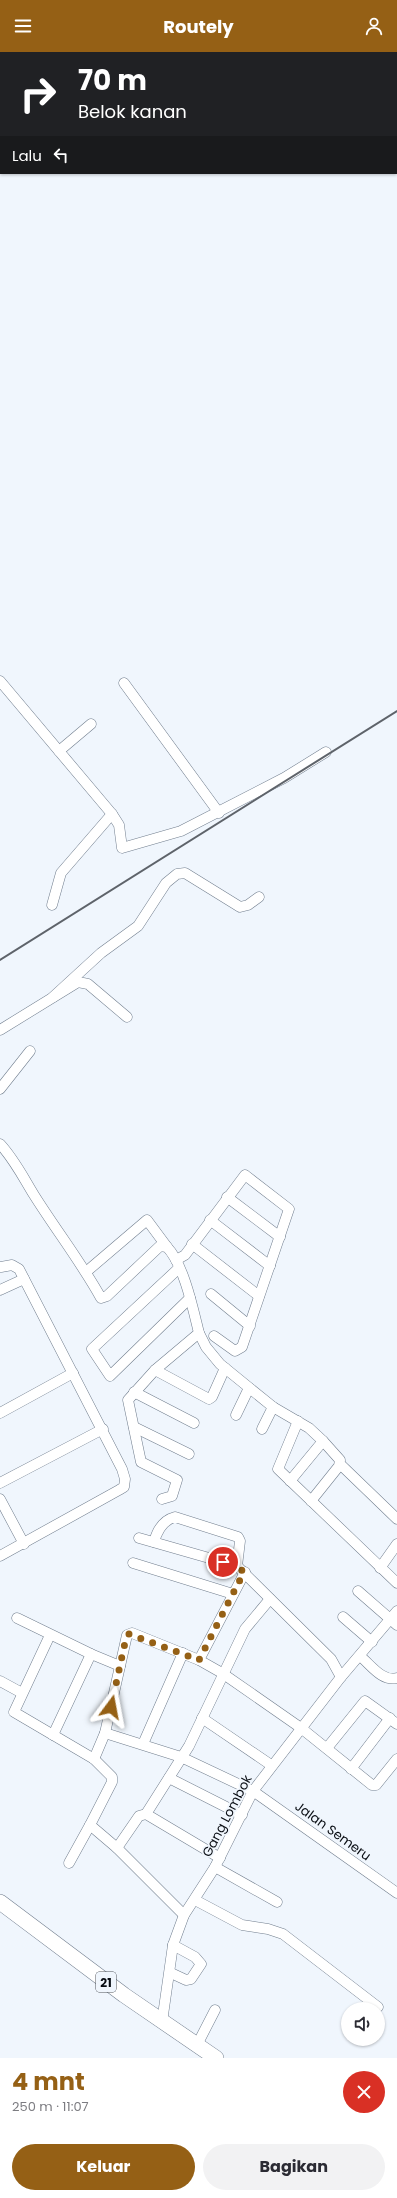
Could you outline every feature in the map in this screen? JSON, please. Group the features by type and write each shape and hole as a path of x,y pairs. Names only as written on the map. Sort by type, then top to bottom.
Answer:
{"highway":[{"name":"21","path":"0,1902 162,2022 216,2058"}],"street":[{"path":"0,681 112,814 119,825 122,848 181,831 219,813 284,778 326,752"},
{"path":"124,683 219,813"},
{"path":"59,751 91,724"},
{"path":"52,905 61,873 112,814"},
{"path":"53,997 101,953 138,926 166,883 178,874 185,873 240,907 248,906 259,897"},
{"path":"0,1030 78,982 84,983 127,1017"},
{"path":"0,1089 30,1051"},
{"path":"0,1144 11,1156 34,1195 86,1272 101,1298 104,1298 160,1246 167,1247"},
{"path":"190,1298 110,1376 92,1349 177,1264 243,1176 248,1175 290,1209 242,1347 235,1351 214,1336"},
{"path":"227,1197 280,1237"},
{"path":"86,1272 147,1220 167,1247 177,1264 190,1298 199,1333 212,1355 225,1368 273,1407 298,1421 323,1441 340,1464 397,1519"},
{"path":"210,1220 270,1266"},
{"path":"192,1244 260,1296"},
{"path":"0,1267 15,1266 19,1269 103,1430 122,1470 125,1480 124,1487 0,1556"},
{"path":"0,1290 24,1279"},
{"path":"211,1294 250,1326"},
{"path":"162,1499 172,1496 177,1480 141,1462 128,1400 155,1370 199,1333"},
{"path":"155,1370 209,1399 212,1397 225,1368"},
{"path":"0,1412 73,1373"},
{"path":"236,1414 249,1388"},
{"path":"134,1392 194,1423"},
{"path":"262,1429 273,1407"},
{"path":"298,1421 278,1469 397,1583"},
{"path":"134,1427 189,1454"},
{"path":"0,1483 103,1430"},
{"path":"290,1481 323,1441"},
{"path":"311,1501 340,1464"},
{"path":"0,1499 24,1544"},
{"path":"154,1542 160,1528 168,1520 175,1517 238,1537 240,1541 241,1569 233,1594 199,1660"},
{"path":"139,1538 241,1569 331,1659 341,1677"},
{"path":"380,1568 397,1544"},
{"path":"133,1562 233,1594"},
{"path":"358,1591 395,1618"},
{"path":"117,1848 139,1816 146,1814 169,1778 202,1718 222,1673 245,1629 270,1599"},
{"path":"343,1617 372,1642"},
{"path":"17,1618 50,1635 120,1666"},
{"name":"Gang Lombok","path":"162,2022 174,1945 184,1915 217,1862 253,1791 341,1677 395,1618"},
{"path":"94,1759 105,1734 126,1638 129,1634 183,1653 222,1673 301,1728 374,1786 397,1759"},
{"path":"50,1635 14,1712 94,1759 112,1777 90,1825 69,1863"},
{"path":"143,1744 183,1653"},
{"path":"53,1735 91,1654"},
{"path":"360,1656 385,1678 390,1680 397,1678"},
{"path":"331,1659 350,1667"},
{"path":"0,1681 22,1693"},
{"path":"327,1748 366,1701 394,1721 352,1769"},
{"path":"202,1718 272,1765"},
{"name":"Jalan Semeru","path":"105,1734 143,1744 181,1757 253,1791 397,1893"},
{"path":"169,1778 242,1815"},
{"path":"146,1814 277,1902"},
{"path":"90,1825 117,1848 184,1915"},
{"path":"194,1900 242,1926 275,1930 282,1934 371,2002"},
{"path":"170,1974 186,1980 190,1979 200,1964 195,1958 174,1945"},
{"path":"197,2045 215,2010"}],"railway":[{"path":"0,960 397,711"}],"route":[{"path":"111,1707 127,1635 132,1634 199,1660 244,1572 237,1566 223,1562"}]}
